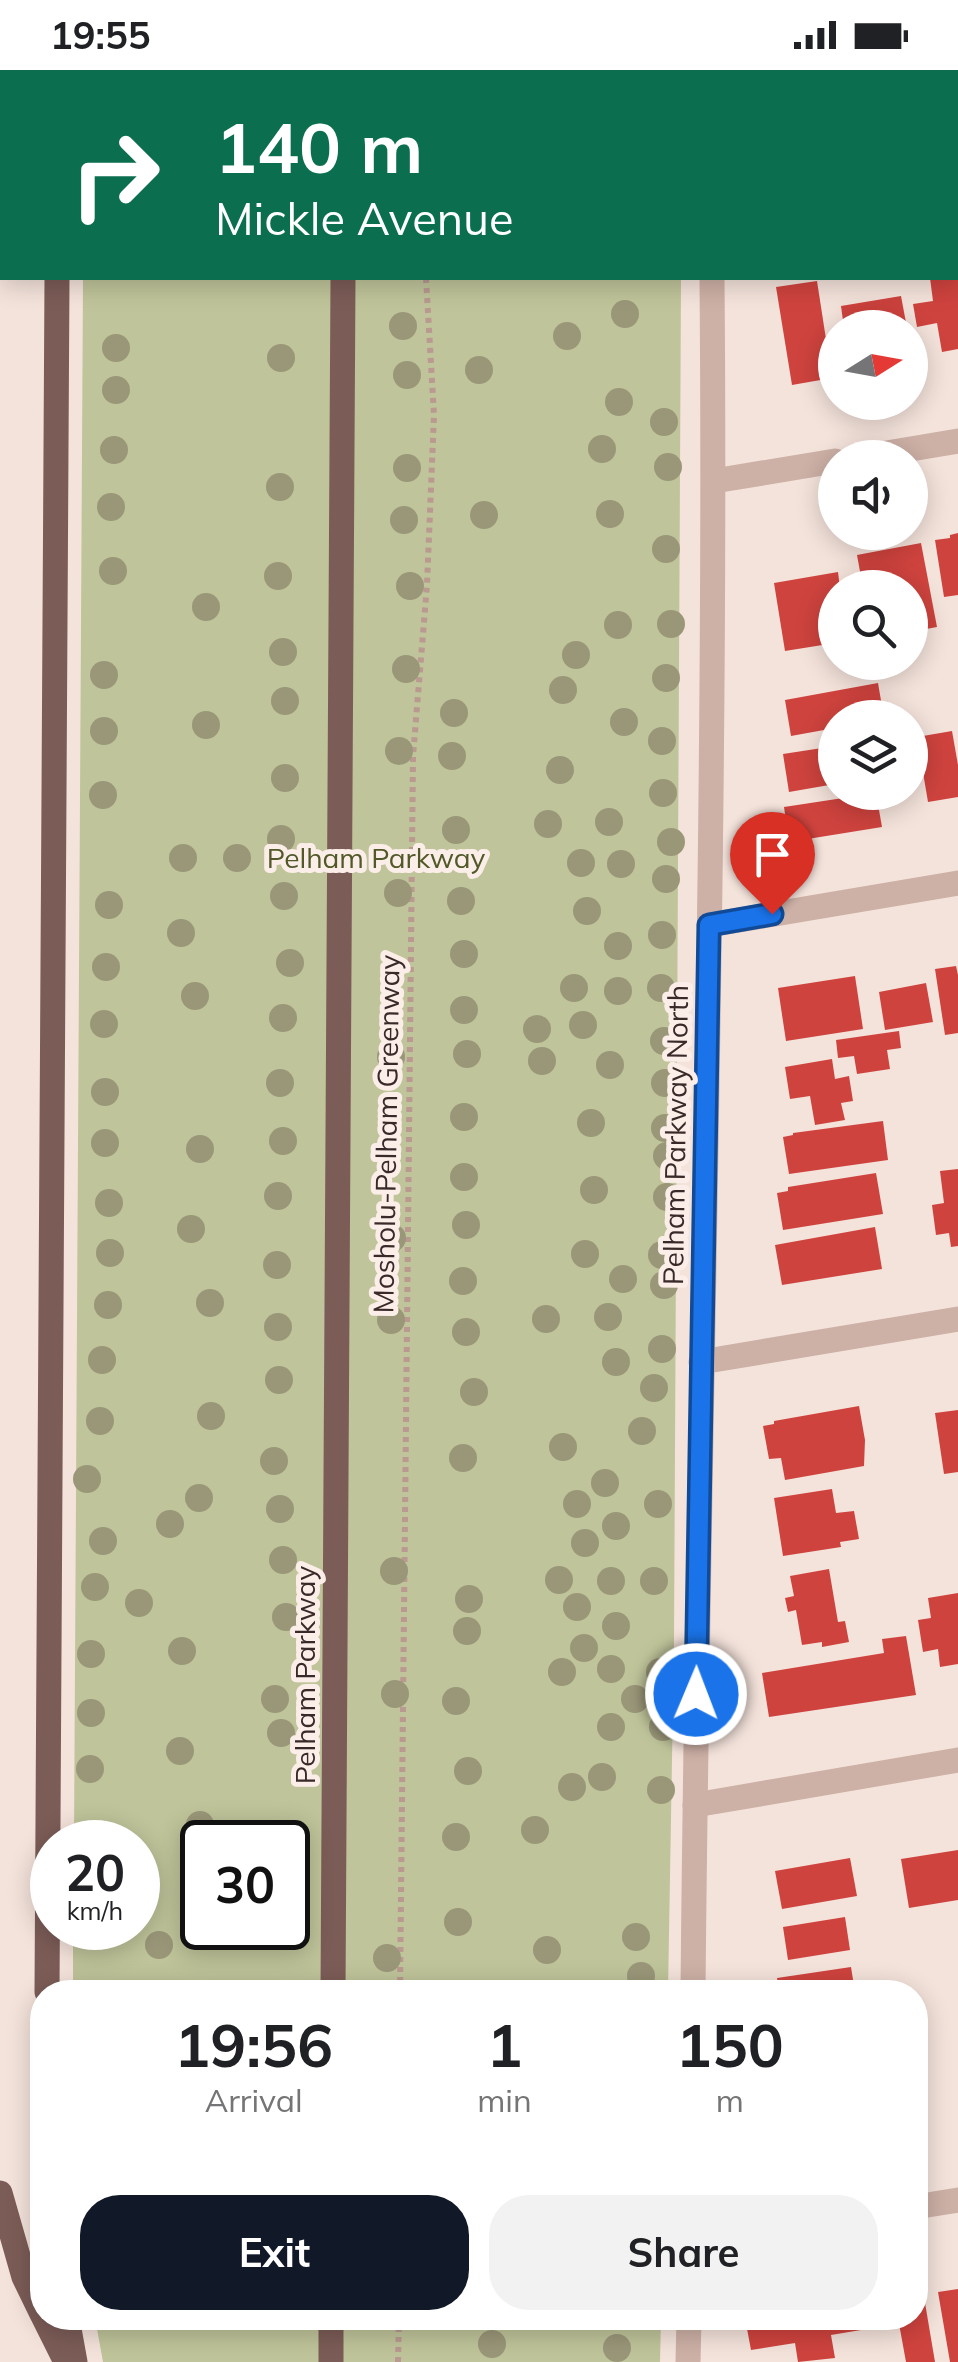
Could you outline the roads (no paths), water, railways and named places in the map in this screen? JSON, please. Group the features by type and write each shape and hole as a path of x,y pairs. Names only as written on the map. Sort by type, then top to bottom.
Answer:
{"main road":[{"path":"47,1980 58,280"},
{"name":"Pelham Parkway","path":"333,1980 342,280"},
{"path":"0,2193 30,2289"},
{"path":"50,2330 66,2362"},
{"path":"69,2330 75,2362"},
{"path":"330,2362 331,2330"}],"street":[{"name":"Pelham Parkway North","path":"693,1980 714,481 712,280"},
{"path":"928,446 958,441"},
{"path":"714,481 818,464"},
{"path":"709,925 958,883"},
{"path":"702,1362 958,1319"},
{"path":"694,1805 958,1760"},
{"path":"928,2205 958,2200"},
{"path":"688,2362 689,2330"}]}
